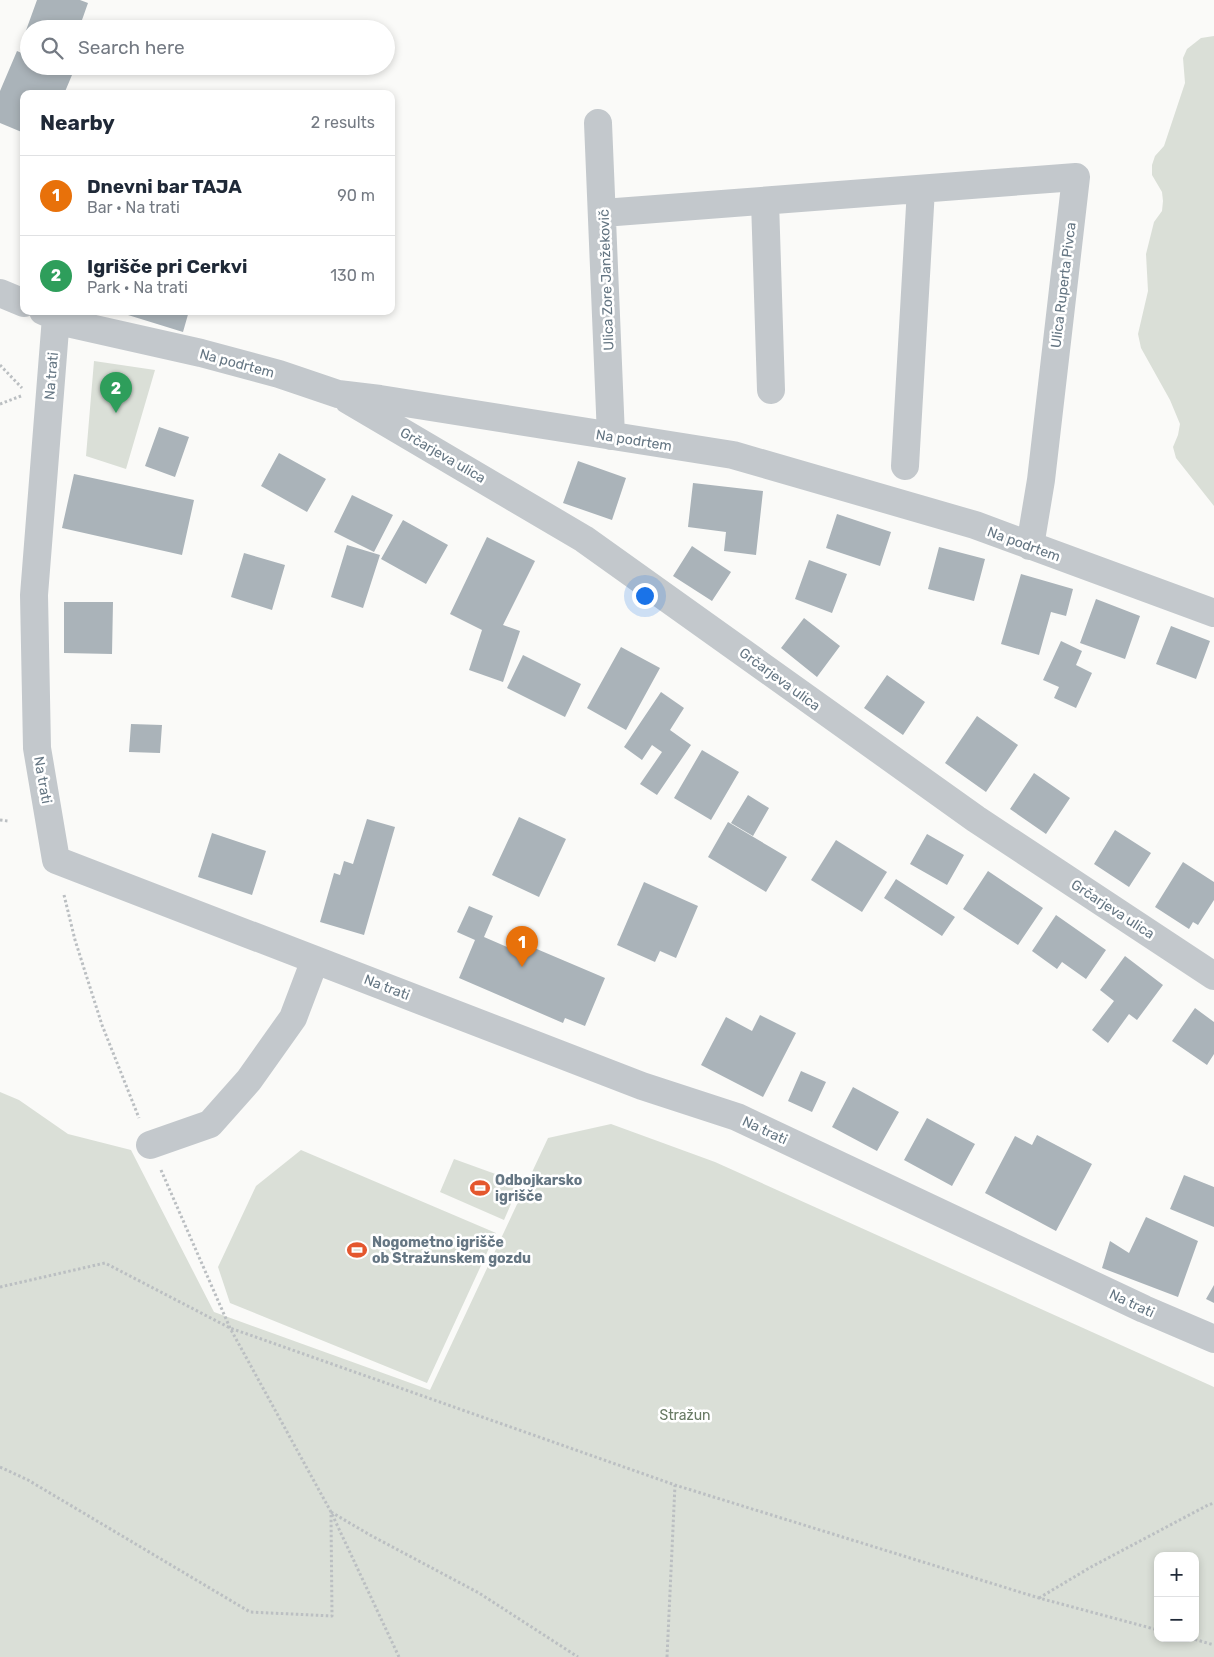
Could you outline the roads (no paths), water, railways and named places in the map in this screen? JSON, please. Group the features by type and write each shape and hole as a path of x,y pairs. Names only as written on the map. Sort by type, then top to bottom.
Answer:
{"street":[{"name":"Ulica Zore Janžekovič","path":"598,124 612,436"},
{"name":"Ulica Ruperta Pivca","path":"603,213 1076,177 1041,480 1030,546"},
{"path":"905,466 921,189"},
{"path":"765,200 771,390"},
{"path":"0,293 20,301"},
{"name":"Na trati","path":"49,315 34,595 37,748 56,860 642,1086 737,1117 1144,1309 1214,1339"},
{"name":"Na podrtem","path":"51,315 72,324 244,364 338,394 733,455 975,525 1214,613"},
{"name":"Grčarjeva ulica","path":"338,394 584,539 976,819 1214,976"},
{"path":"150,1145 210,1124 249,1080 294,1018 315,960"}],"place":[{"name":"Igrišče pri Cerkvi","path":"116,413"},
{"name":"Dnevni bar TAJA","path":"522,967"},
{"name":"Odbojkarsko igrišče","path":"480,1188"},
{"name":"Nogometno igrišče ob Stražunskem gozdu","path":"357,1250"}],"park label":[{"name":"Stražun","path":"685,1415"}]}
